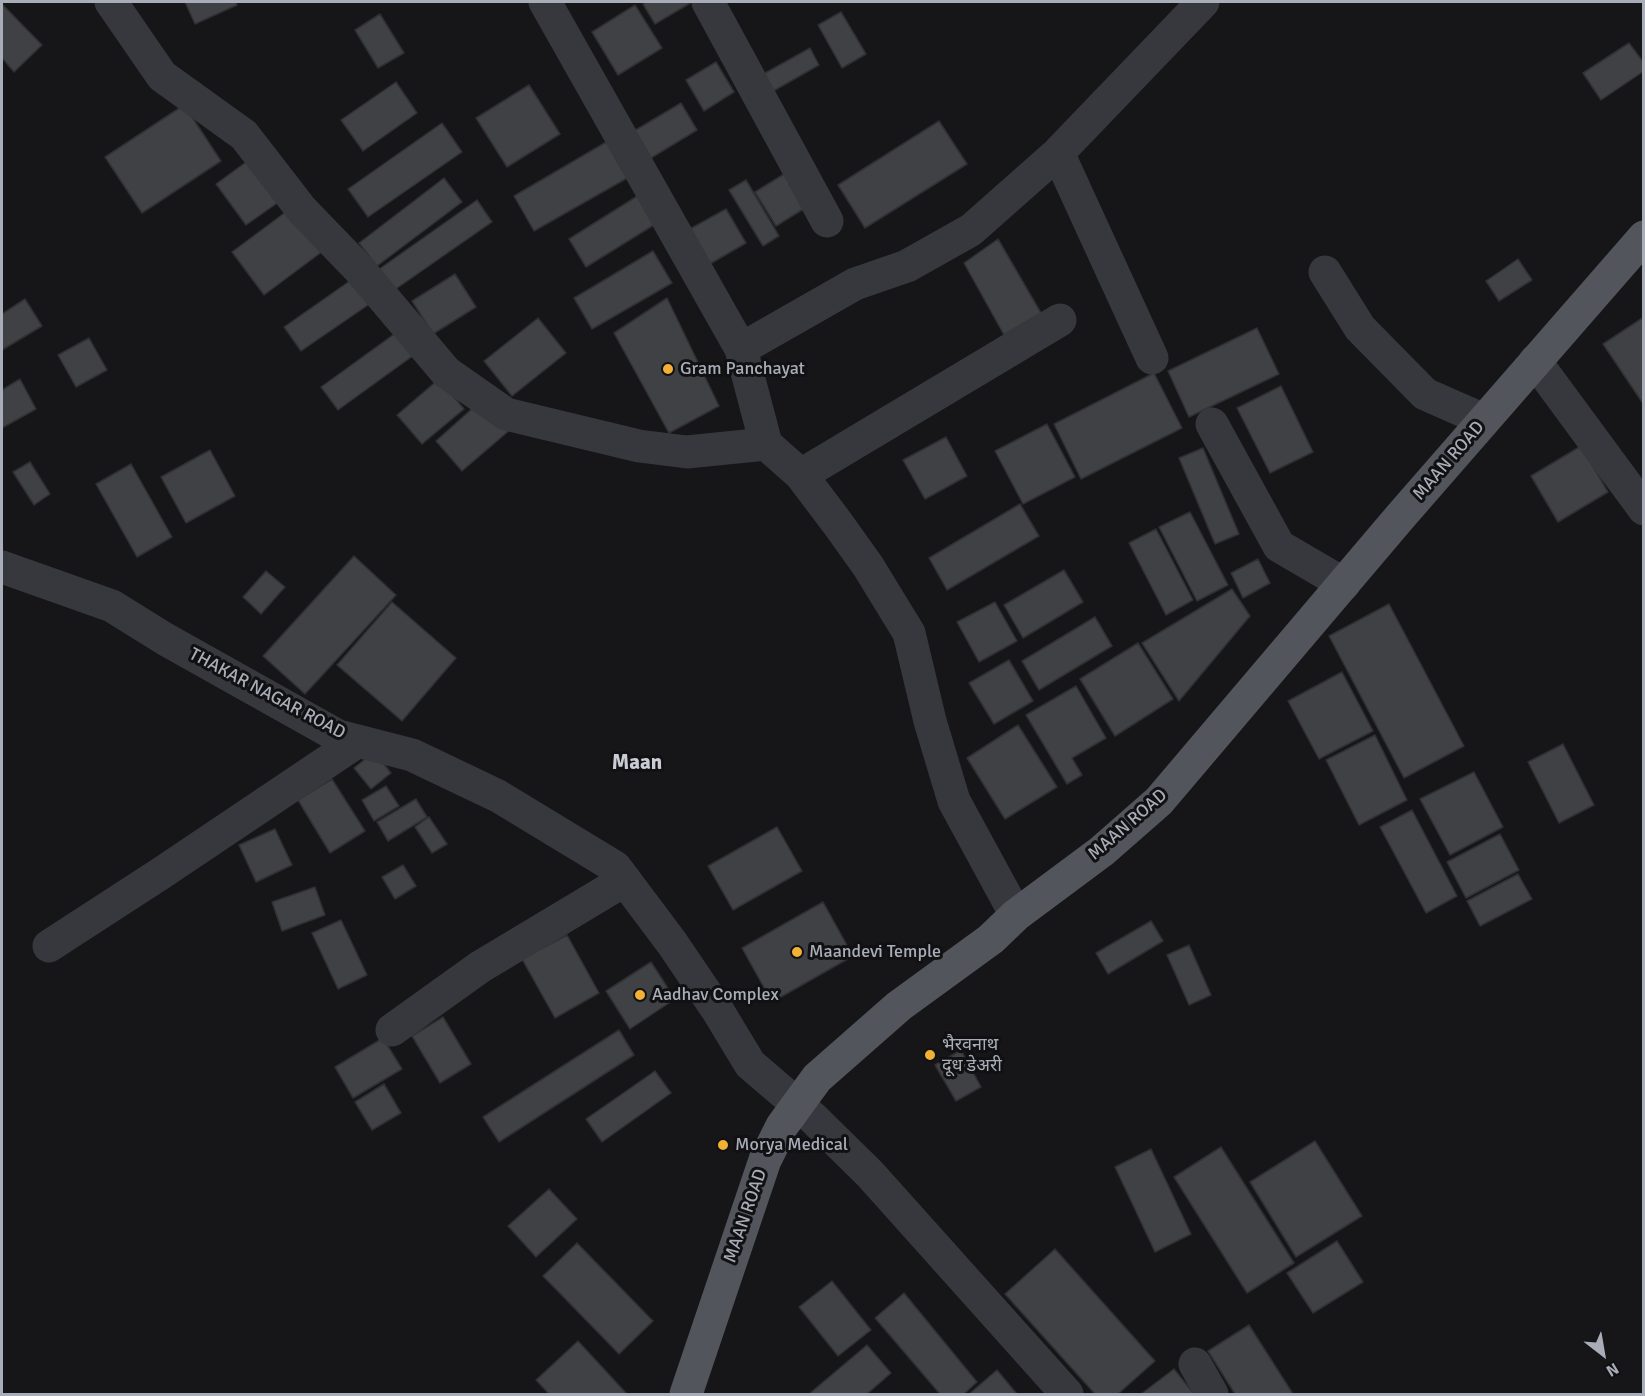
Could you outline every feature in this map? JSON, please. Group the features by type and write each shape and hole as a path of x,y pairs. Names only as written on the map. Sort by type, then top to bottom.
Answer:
{"main road":[{"name":"MAAN ROAD","path":"686,1395 765,1160 782,1126 817,1078 899,1005 992,939 1016,915 1101,851 1159,801 1484,420 1644,237"}],"street":[{"path":"111,2 162,76 244,135 302,210 359,269 446,372 506,414 639,446 687,452 766,444"},
{"path":"545,2 741,349 766,444 801,475 868,566 909,633 930,721 954,801 1016,915"},
{"path":"708,2 827,221"},
{"path":"741,349 855,284 907,266 971,230 1058,153 1203,2"},
{"path":"1058,153 1152,358"},
{"path":"1325,272 1360,328 1425,394 1484,420"},
{"path":"801,475 1060,320"},
{"path":"1535,361 1644,509"},
{"path":"1212,424 1280,546 1344,584"},
{"name":"THAKAR NAGAR ROAD","path":"2,567 112,606 165,639 338,736 412,755 498,796 615,867 698,982 750,1064 797,1104 870,1174 1067,1395"},
{"path":"49,946 358,741"},
{"path":"392,1030 480,967 625,880"},
{"path":"1195,1364 1212,1395"}],"building":[{"path":"185,2 236,2 237,5 195,24"},
{"path":"646,2 692,2 655,24 643,4"},
{"path":"2,4 42,45 14,72 2,58"},
{"path":"635,5 662,48 618,75 592,32"},
{"path":"841,12 866,54 842,68 818,25"},
{"path":"380,14 404,53 378,68 355,30"},
{"path":"1629,43 1644,63 1644,71 1601,100 1583,73"},
{"path":"810,48 819,65 768,94 758,77"},
{"path":"716,62 734,92 704,111 686,80"},
{"path":"396,82 417,113 363,151 341,120"},
{"path":"529,85 560,134 507,167 476,118"},
{"path":"681,103 697,130 651,158 634,131"},
{"path":"184,105 221,161 142,213 105,157"},
{"path":"939,121 967,164 865,228 838,185"},
{"path":"442,123 462,152 368,217 348,189"},
{"path":"608,141 629,177 534,231 514,196"},
{"path":"253,157 283,199 246,225 216,184"},
{"path":"789,171 810,205 776,226 755,192"},
{"path":"444,178 462,202 377,266 359,243"},
{"path":"746,180 779,236 763,246 729,190"},
{"path":"639,195 657,223 586,267 569,239"},
{"path":"477,200 492,222 390,293 375,272"},
{"path":"291,208 323,251 264,295 232,252"},
{"path":"726,209 746,243 708,265 688,230"},
{"path":"998,239 1041,313 1004,335 964,263"},
{"path":"653,251 672,283 592,329 574,298"},
{"path":"1518,259 1532,280 1499,301 1486,281"},
{"path":"455,274 476,307 433,334 412,301"},
{"path":"354,278 371,303 301,351 284,327"},
{"name":"Gram Panchayat","path":"667,298 719,406 669,433 614,333"},
{"path":"25,299 42,326 2,350 2,314"},
{"path":"1644,317 1644,405 1603,344"},
{"path":"538,318 566,353 512,396 484,361"},
{"path":"404,327 421,350 338,410 321,387"},
{"path":"1257,328 1279,374 1189,417 1168,371"},
{"path":"89,338 107,370 76,387 58,355"},
{"path":"1154,373 1182,428 1081,479 1054,424"},
{"path":"20,379 36,409 2,428 2,390"},
{"path":"439,379 464,409 422,444 397,415"},
{"path":"1281,386 1313,452 1270,473 1237,408"},
{"path":"484,398 511,429 462,471 436,441"},
{"path":"1047,424 1075,477 1023,504 995,451"},
{"path":"946,437 967,476 925,499 903,460"},
{"path":"1581,446 1608,492 1558,522 1531,476"},
{"path":"1203,448 1239,534 1215,544 1179,458"},
{"path":"210,450 235,496 186,523 161,477"},
{"path":"30,462 50,494 34,505 13,472"},
{"path":"131,464 172,537 137,557 96,484"},
{"path":"1020,504 1039,536 947,590 929,558"},
{"path":"1190,512 1228,585 1197,601 1159,527"},
{"path":"1156,529 1193,600 1166,615 1129,543"},
{"path":"354,556 396,595 305,694 263,656"},
{"path":"1258,559 1270,583 1243,598 1231,573"},
{"path":"1064,570 1083,602 1023,638 1004,605"},
{"path":"266,571 285,587 261,614 243,597"},
{"path":"1232,589 1250,616 1179,701 1142,643"},
{"path":"392,602 456,658 402,721 337,665"},
{"path":"995,602 1017,641 979,662 957,622"},
{"path":"1389,604 1464,746 1404,778 1329,636"},
{"path":"1095,617 1112,646 1039,690 1022,661"},
{"path":"1138,643 1173,699 1115,736 1080,679"},
{"path":"1009,660 1033,701 994,724 969,683"},
{"path":"1342,672 1373,731 1319,759 1288,701"},
{"path":"1076,686 1106,738 1072,758 1082,775 1067,784 1026,715"},
{"path":"1018,725 1057,787 1005,819 967,758"},
{"path":"1375,735 1407,800 1359,825 1326,760"},
{"path":"1563,744 1594,805 1559,823 1528,762"},
{"path":"374,752 391,773 371,789 354,768"},
{"path":"1474,772 1503,827 1450,855 1420,799"},
{"path":"332,779 365,831 330,853 298,800"},
{"path":"386,786 399,806 374,821 362,800"},
{"path":"416,799 427,817 388,841 377,822"},
{"path":"1412,810 1457,896 1426,913 1380,827"},
{"path":"429,817 447,844 432,853 415,827"},
{"path":"777,827 802,871 733,910 708,866"},
{"path":"275,829 292,865 256,882 239,845"},
{"path":"1500,834 1519,870 1466,898 1447,862"},
{"path":"403,865 416,886 395,899 382,877"},
{"path":"1518,874 1532,899 1480,926 1467,901"},
{"path":"315,887 325,915 282,931 272,902"},
{"name":"Maandevi Temple","path":"823,902 853,956 772,1002 742,948"},
{"path":"341,920 367,975 338,989 312,933"},
{"path":"1151,921 1163,941 1108,974 1096,953"},
{"path":"567,935 599,993 555,1018 522,959"},
{"path":"1189,945 1211,995 1189,1005 1167,955"},
{"name":"Aadhav Complex","path":"651,962 675,999 630,1029 606,991"},
{"path":"443,1017 471,1064 440,1083 412,1036"},
{"path":"619,1030 634,1055 499,1142 483,1117"},
{"path":"383,1038 402,1069 353,1098 335,1067"},
{"path":"961,1050 981,1087 956,1101 935,1065"},
{"path":"655,1071 671,1093 602,1142 586,1119"},
{"path":"384,1084 401,1113 372,1130 355,1102"},
{"path":"1315,1141 1362,1216 1296,1257 1250,1182"},
{"path":"1221,1147 1294,1263 1247,1293 1174,1177"},
{"path":"1151,1149 1191,1234 1155,1252 1115,1167"},
{"path":"549,1189 577,1219 536,1257 508,1226"},
{"path":"1337,1241 1363,1282 1313,1313 1287,1273"},
{"path":"577,1243 653,1321 619,1354 543,1276"},
{"path":"1055,1249 1155,1361 1118,1394 1095,1394 1005,1294"},
{"path":"832,1281 871,1330 838,1356 799,1307"},
{"path":"904,1293 977,1382 964,1394 940,1394 875,1318"},
{"path":"1249,1325 1293,1394 1235,1394 1208,1351"},
{"path":"578,1341 627,1394 549,1394 536,1380"},
{"path":"867,1345 891,1373 867,1394 809,1394"},
{"path":"1174,1369 1194,1394 1141,1394"},
{"path":"997,1370 1017,1394 969,1394"}],"place":[{"name":"Gram Panchayat","path":"668,369"},
{"name":"Maandevi Temple","path":"797,952"},
{"name":"Aadhav Complex","path":"640,995"},
{"name":"भैरवनाथ दूध डेअरी","path":"930,1055"},
{"name":"Morya Medical","path":"723,1145"}],"district":[{"name":"Maan","path":"637,763"}]}
